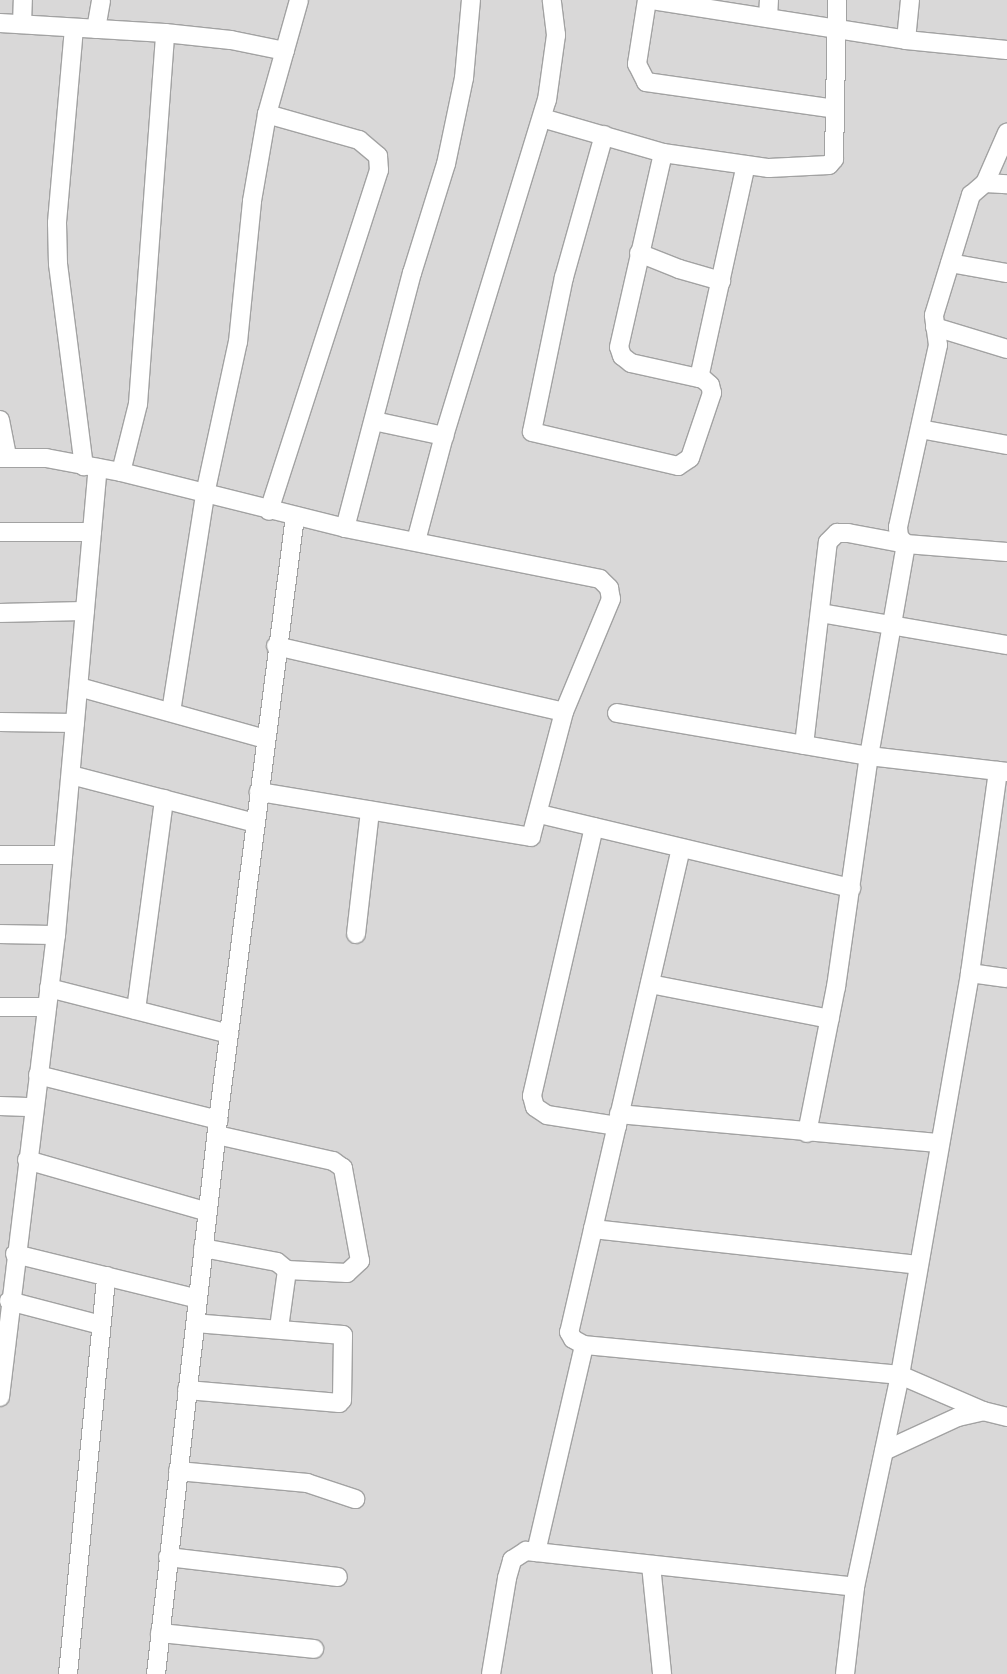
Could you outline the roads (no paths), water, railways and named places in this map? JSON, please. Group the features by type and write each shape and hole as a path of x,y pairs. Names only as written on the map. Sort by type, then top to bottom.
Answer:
{"street":[{"path":"22,24 23,0"},
{"path":"96,29 100,0"},
{"path":"171,712 205,494 238,342 252,201 267,114 299,0"},
{"path":"345,528 412,273 446,164 464,78 471,0"},
{"path":"416,542 444,436 542,118 556,35 552,0"},
{"path":"647,0 637,64 646,82 835,109"},
{"path":"652,0 906,40 1007,50"},
{"path":"768,18 769,0"},
{"path":"542,118 663,153 746,165 829,165 834,159 837,0"},
{"path":"906,40 910,0"},
{"path":"0,23 165,33 231,40 285,51"},
{"path":"0,1397 9,1301 56,935 92,532 91,467 62,298 58,264 59,176 74,28"},
{"path":"121,472 138,404 150,274 165,33"},
{"path":"267,114 359,140 378,156 379,170 269,511"},
{"path":"906,544 899,537 898,527 938,345 934,315 972,196 985,183 1007,133"},
{"path":"604,135 564,277 532,432 678,466 690,458 712,393 710,385 699,378 631,363 622,356 619,347 663,153"},
{"path":"699,378 746,165"},
{"path":"985,183 1007,184"},
{"path":"639,253 679,269 721,280"},
{"path":"950,263 1007,274"},
{"path":"935,327 1007,349"},
{"path":"0,420 4,458 121,472 269,511 345,528 600,579 609,588 611,599 564,712 546,815 531,837 520,838 259,792"},
{"path":"374,421 444,436"},
{"path":"920,428 1007,445"},
{"path":"156,1674 229,1034 276,646 295,516"},
{"path":"0,532 92,532"},
{"path":"804,745 828,542 837,533 906,544 1007,552"},
{"path":"807,1132 830,1019 851,888 869,756 906,544"},
{"path":"0,612 85,611"},
{"path":"820,613 892,628 1007,645"},
{"path":"276,646 564,712"},
{"path":"79,687 265,739"},
{"path":"617,713 869,756 1002,772 970,973 900,1376 855,1587 845,1674"},
{"path":"0,722 75,723"},
{"path":"70,775 255,823"},
{"path":"136,1010 164,799"},
{"path":"356,934 370,812"},
{"path":"546,815 851,888"},
{"path":"587,826 532,1096 535,1107 548,1114 940,1143"},
{"path":"681,848 570,1332 584,1345 900,1376 983,1411 1007,1418"},
{"path":"0,855 63,855"},
{"path":"0,934 56,935"},
{"path":"970,973 1007,978"},
{"path":"650,984 830,1019"},
{"path":"49,988 229,1034"},
{"path":"0,1007 47,1007"},
{"path":"38,1075 334,1161 343,1168 360,1261 356,1269 348,1273 287,1270 277,1262 204,1248"},
{"path":"0,1106 34,1107"},
{"path":"27,1160 208,1212"},
{"path":"593,1229 918,1265"},
{"path":"15,1254 198,1299"},
{"path":"279,1328 287,1270"},
{"path":"68,1674 106,1276"},
{"path":"9,1301 101,1325"},
{"path":"187,1390 341,1402 343,1334 195,1323"},
{"path":"536,1552 584,1345"},
{"path":"884,1451 958,1417 983,1411"},
{"path":"178,1471 307,1484 355,1499"},
{"path":"492,1674 512,1560 526,1551 855,1587"},
{"path":"168,1557 338,1577"},
{"path":"651,1565 662,1674"},
{"path":"160,1632 314,1648"}]}
